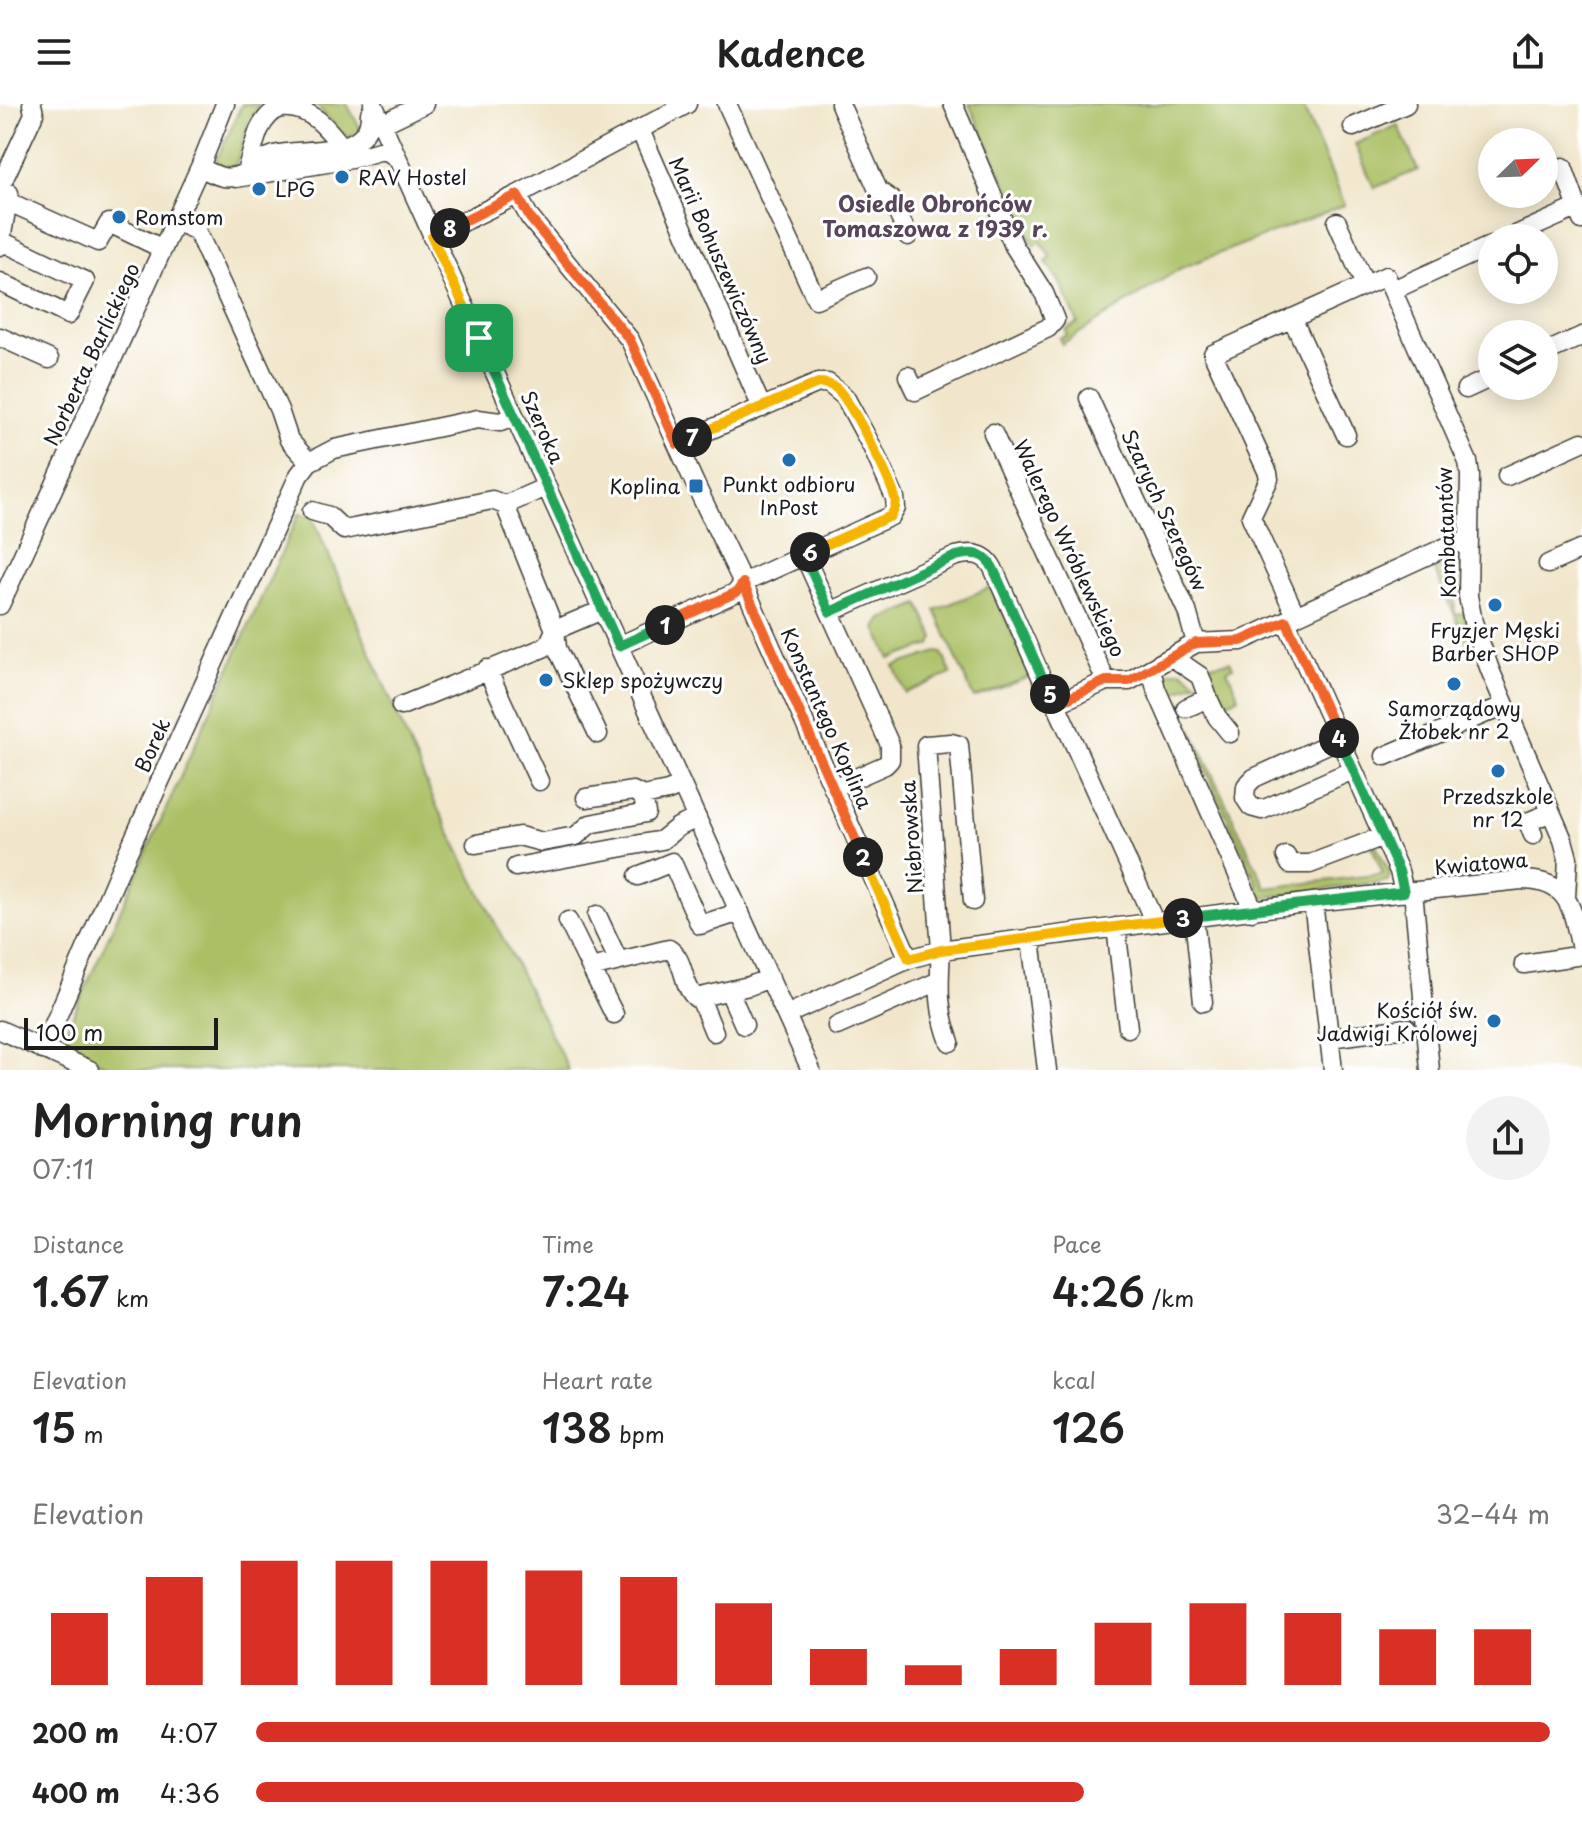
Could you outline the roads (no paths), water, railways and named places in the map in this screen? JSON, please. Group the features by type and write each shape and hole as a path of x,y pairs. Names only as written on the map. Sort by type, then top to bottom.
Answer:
{"street":[{"path":"0,282 68,315 85,281 0,244 6,186 34,114 32,104"},
{"path":"346,153 366,131 371,111 424,104"},
{"path":"432,237 687,104"},
{"path":"727,104 816,299 866,277"},
{"path":"840,104 878,190 892,200 908,236"},
{"path":"908,376 915,391 1048,328 1055,320 1044,293 1014,246 953,104"},
{"path":"1353,127 1406,104"},
{"path":"240,175 260,129 275,110 286,106 298,105 311,110 346,153"},
{"name":"Norberta Barlickiego","path":"0,605 225,109"},
{"name":"Szeroka","path":"371,111 396,157 811,1070"},
{"name":"Marii Bohuszewiczówny","path":"640,130 762,408"},
{"path":"200,167 219,176 240,175 346,153 387,151 396,157"},
{"path":"1550,224 1579,214 1563,167"},
{"path":"6,186 98,242 109,223 163,249"},
{"name":"Konstantego Koplina","path":"517,195 530,218 630,340 743,583 909,959"},
{"path":"176,221 197,231 279,410 289,440 309,462 334,449 478,419 500,422 514,417"},
{"path":"1337,222 1365,285"},
{"path":"1430,1070 1408,892 1339,739 1251,517 1269,479 1268,473 1213,354 1386,276 1393,290 1478,251"},
{"name":"Kombatantów","path":"1393,290 1468,462 1468,596 1473,622 1568,858 1566,897"},
{"path":"1292,318 1346,435"},
{"path":"1558,347 1582,336"},
{"path":"0,337 49,359"},
{"path":"619,646 737,592 743,583 891,516 896,508 895,498 872,447 838,389 828,383 818,383 677,444"},
{"path":"1466,389 1478,383"},
{"name":"Szarych Szeregów","path":"1089,398 1187,611 1200,676 1217,717 1230,733"},
{"name":"Walerego Wróblewskiego","path":"993,433 1106,681"},
{"path":"1507,476 1582,442"},
{"name":"Borek","path":"43,1050 87,944 291,491 309,462"},
{"name":"Szeroka","path":"312,511 329,516 344,530 492,500 505,505 546,487"},
{"path":"505,505 555,630 557,648 598,734"},
{"path":"1064,701 1106,681 1129,681 1194,644 1241,641 1436,552 1469,541"},
{"path":"1548,564 1582,549"},
{"path":"830,612 951,558 974,554 990,562 1044,683 1064,701 1152,922"},
{"path":"804,555 891,752 890,760 885,765 833,788"},
{"path":"401,706 543,648 555,630 602,610"},
{"path":"1172,657 1200,676"},
{"path":"487,669 539,781"},
{"path":"1151,669 1156,689 1252,911"},
{"path":"1186,708 1208,698"},
{"path":"1385,756 1505,705"},
{"path":"1339,739 1249,782 1244,792 1247,803 1256,810 1268,809 1353,770"},
{"name":"Niebrowska","path":"941,950 926,745 959,745 973,901"},
{"path":"586,798 633,791 643,796 682,785"},
{"path":"476,844 519,836 542,842 576,836 590,824 646,813 643,796"},
{"path":"1533,835 1528,822 1551,812"},
{"path":"623,861 697,818"},
{"path":"1286,856 1290,864 1310,864 1384,836"},
{"path":"516,867 662,840"},
{"path":"1538,880 1559,868 1568,858"},
{"path":"638,876 672,862 700,925 740,912"},
{"name":"Kwiatowa","path":"786,1015 909,959 941,950 1313,902 1538,880 1553,885 1566,897"},
{"path":"1524,964 1582,954 1566,897"},
{"path":"1313,902 1333,1070"},
{"path":"597,915 618,960"},
{"path":"1194,917 1203,1002"},
{"path":"568,921 614,1014"},
{"path":"1116,927 1128,1028"},
{"path":"1031,939 1047,1070"},
{"path":"591,968 669,949 679,959 692,996 700,998 770,978"},
{"path":"941,950 941,1018 950,1042"},
{"path":"837,1026 939,981"},
{"path":"729,991 744,1025"},
{"path":"700,998 714,1032"},
{"path":"1329,1038 1407,1028"},
{"path":"0,1030 90,1070"}],"place":[{"name":"RAV Hostel","path":"342,177"},
{"name":"LPG","path":"259,189"},
{"name":"Romstom","path":"119,217"},
{"name":"Punkt odbioru InPost","path":"789,460"},
{"name":"Koplina","path":"696,486"},
{"name":"Fryzjer Męski Barber SHOP","path":"1495,605"},
{"name":"Sklep spożywczy","path":"546,680"},
{"name":"Samorządowy Żłobek nr 2","path":"1454,684"},
{"name":"Przedszkole nr 12","path":"1498,771"},
{"name":"Kościół św. Jadwigi Królowej","path":"1494,1021"}],"district":[{"name":"Osiedle Obrońców Tomaszowa z 1939 r.","path":"935,214"}]}
